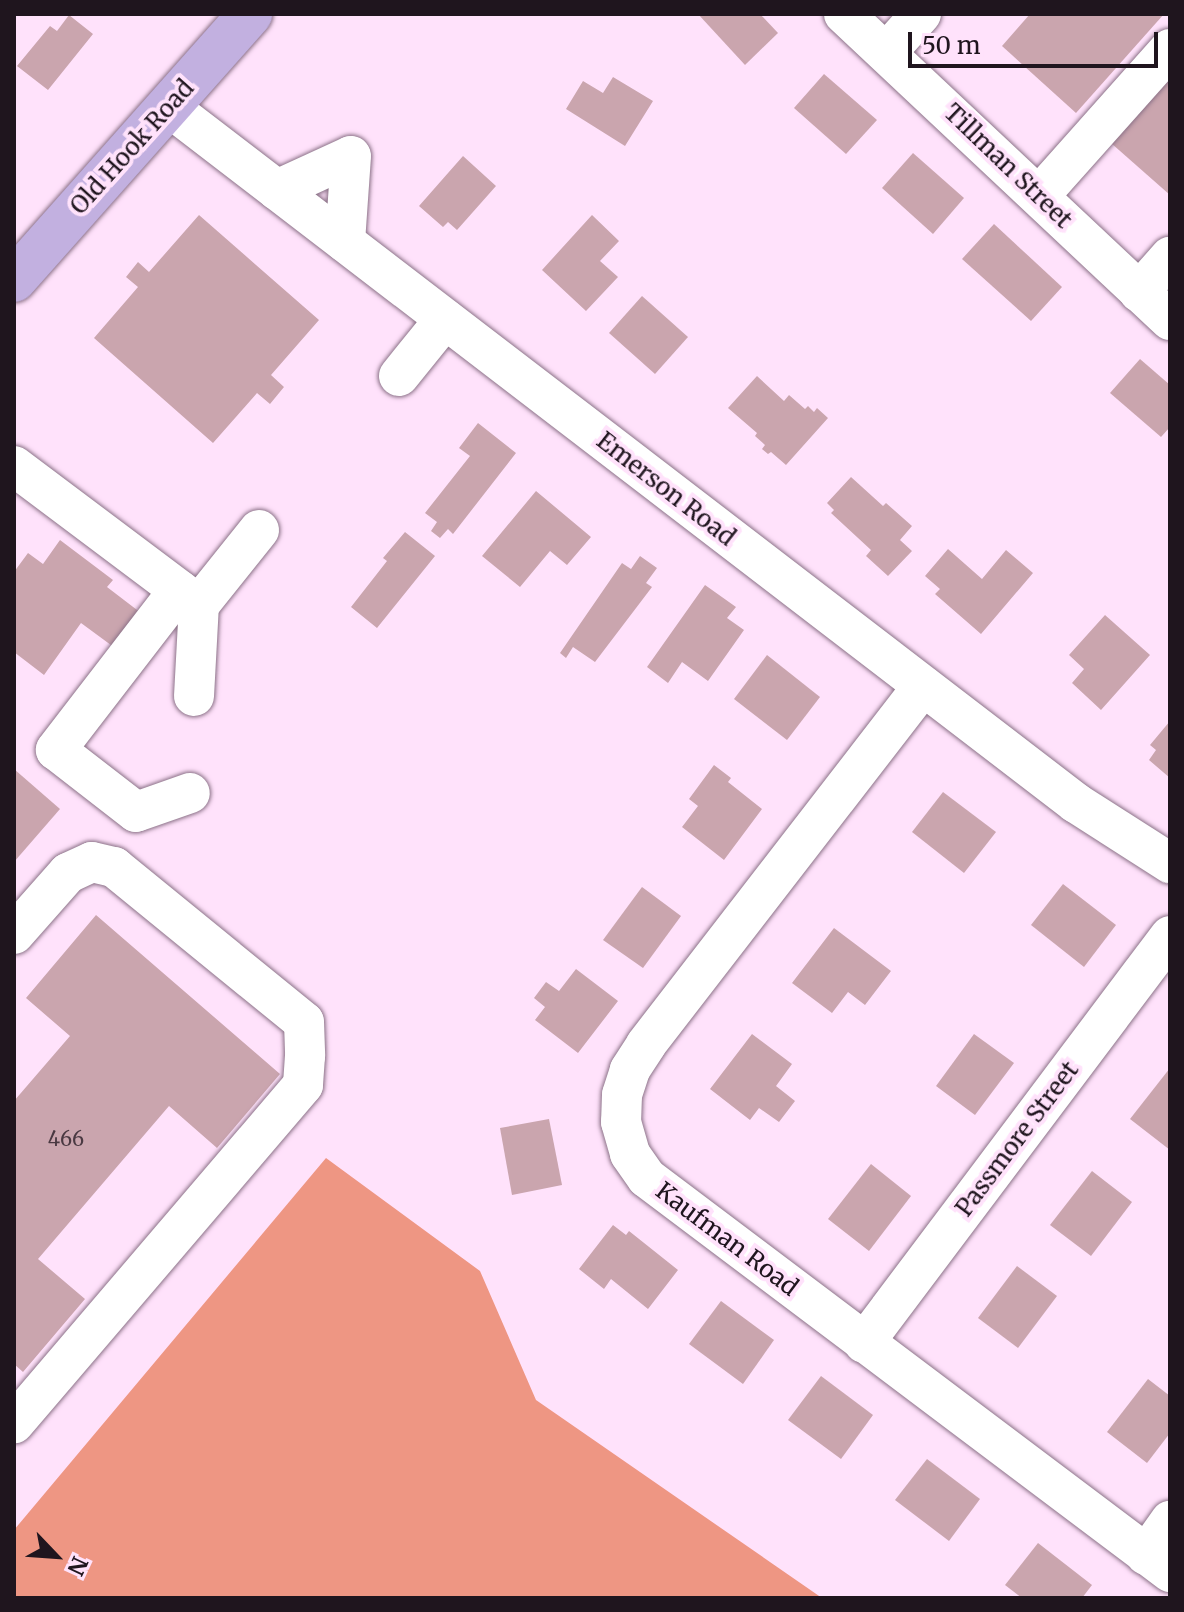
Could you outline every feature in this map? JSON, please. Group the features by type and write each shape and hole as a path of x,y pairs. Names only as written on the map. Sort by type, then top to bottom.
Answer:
{"main road":[{"name":"Old Hook Road","path":"14,280 250,14"}],"street":[{"name":"Tillman Street","path":"844,14 1170,320"},
{"path":"887,52 921,14"},
{"path":"1039,196 1170,49"},
{"name":"Emerson Road","path":"169,107 1076,803 1170,863"},
{"path":"277,190 351,156 345,242"},
{"path":"1139,292 1170,257"},
{"path":"399,376 445,319"},
{"path":"14,466 189,598"},
{"path":"190,793 136,812 56,750 189,598 259,530"},
{"path":"189,598 194,696"},
{"name":"Kaufman Road","path":"923,686 646,1045 630,1070 622,1095 624,1133 630,1154 647,1178 1158,1564"},
{"path":"14,934 68,873 92,862 114,867 304,1022 305,1056 303,1085 14,1423"},
{"name":"Passmore Street","path":"864,1343 1170,936"},
{"path":"1158,1564 1170,1521"}],"shaded area":[{"path":"326,1158 480,1271 536,1400 822,1598 14,1598 14,1530"}],"building":[{"path":"698,14 760,14 778,33 745,65"},
{"path":"1030,14 1164,14 1076,113 1002,46"},
{"path":"69,15 93,34 48,90 17,66 50,26 57,31"},
{"path":"1170,60 1170,195 1103,136"},
{"path":"824,74 877,120 846,154 794,108"},
{"path":"613,77 653,101 625,146 566,109 583,81 603,93"},
{"path":"913,153 964,198 933,234 882,188"},
{"path":"463,156 496,186 457,230 448,222 443,227 419,206"},
{"path":"199,215 319,320 271,375 284,387 270,404 257,393 213,443 94,338 138,287 126,277 138,262 149,272"},
{"path":"592,215 619,241 600,261 618,277 586,311 542,270"},
{"path":"994,224 1062,287 1031,321 962,259"},
{"path":"642,296 688,337 655,374 609,333"},
{"path":"1140,359 1170,385 1170,427 1161,437 1110,393"},
{"path":"757,376 784,401 789,395 805,409 808,406 814,412 817,408 828,418 786,465 771,452 768,454 762,449 765,445 755,436 757,433 728,408"},
{"path":"478,423 516,453 453,534 448,529 440,538 431,531 437,522 425,513 470,456 459,448"},
{"path":"851,477 883,506 886,503 912,526 900,540 912,551 888,576 866,556 871,550 831,513 834,510 827,503"},
{"path":"536,491 591,537 567,565 550,551 520,587 482,556"},
{"path":"405,532 435,556 377,628 351,607 387,561 383,558"},
{"path":"60,540 113,580 107,587 141,613 115,648 81,623 44,675 14,652 14,572 28,553 43,564"},
{"path":"948,549 982,579 1006,550 1033,573 981,634 935,594 940,589 925,576"},
{"path":"640,556 657,568 646,583 652,587 595,662 573,647 566,658 560,653 622,563 631,569"},
{"path":"705,585 736,607 727,618 744,630 708,681 682,662 668,683 647,667"},
{"path":"1105,615 1150,655 1101,710 1072,683 1084,669 1069,655"},
{"path":"767,655 820,697 787,740 734,699"},
{"path":"1170,721 1170,778 1149,760 1156,750 1150,745"},
{"path":"714,765 731,778 728,782 762,809 724,860 682,827 698,806 689,799"},
{"path":"14,769 60,809 14,862"},
{"path":"943,792 996,832 964,873 912,832"},
{"path":"1063,884 1116,925 1084,967 1031,925"},
{"path":"642,887 681,916 643,968 603,940"},
{"path":"96,915 280,1074 217,1148 169,1106 38,1259 85,1299 23,1372 14,1364 14,1101 70,1036 26,998"},
{"path":"834,928 891,971 865,1005 848,992 832,1013 792,983"},
{"path":"576,969 618,1001 578,1053 535,1020 545,1007 534,998 546,982 559,991"},
{"path":"752,1034 792,1064 776,1086 795,1101 779,1122 759,1108 750,1120 710,1089"},
{"path":"974,1034 1014,1063 975,1115 936,1086"},
{"path":"1170,1068 1170,1150 1130,1119"},
{"path":"549,1119 562,1185 512,1195 500,1128"},
{"path":"871,1164 911,1196 869,1251 828,1219"},
{"path":"1092,1171 1132,1202 1091,1256 1050,1225"},
{"path":"613,1225 626,1235 629,1231 678,1270 648,1309 611,1279 604,1289 579,1269"},
{"path":"1017,1266 1057,1296 1018,1348 978,1318"},
{"path":"721,1301 774,1340 743,1384 689,1344"},
{"path":"821,1376 873,1415 841,1459 788,1420"},
{"path":"1148,1379 1170,1396 1170,1433 1147,1463 1107,1432"},
{"path":"927,1459 980,1499 949,1541 895,1500"},
{"path":"1038,1543 1092,1585 1082,1598 1022,1598 1005,1585"}]}
